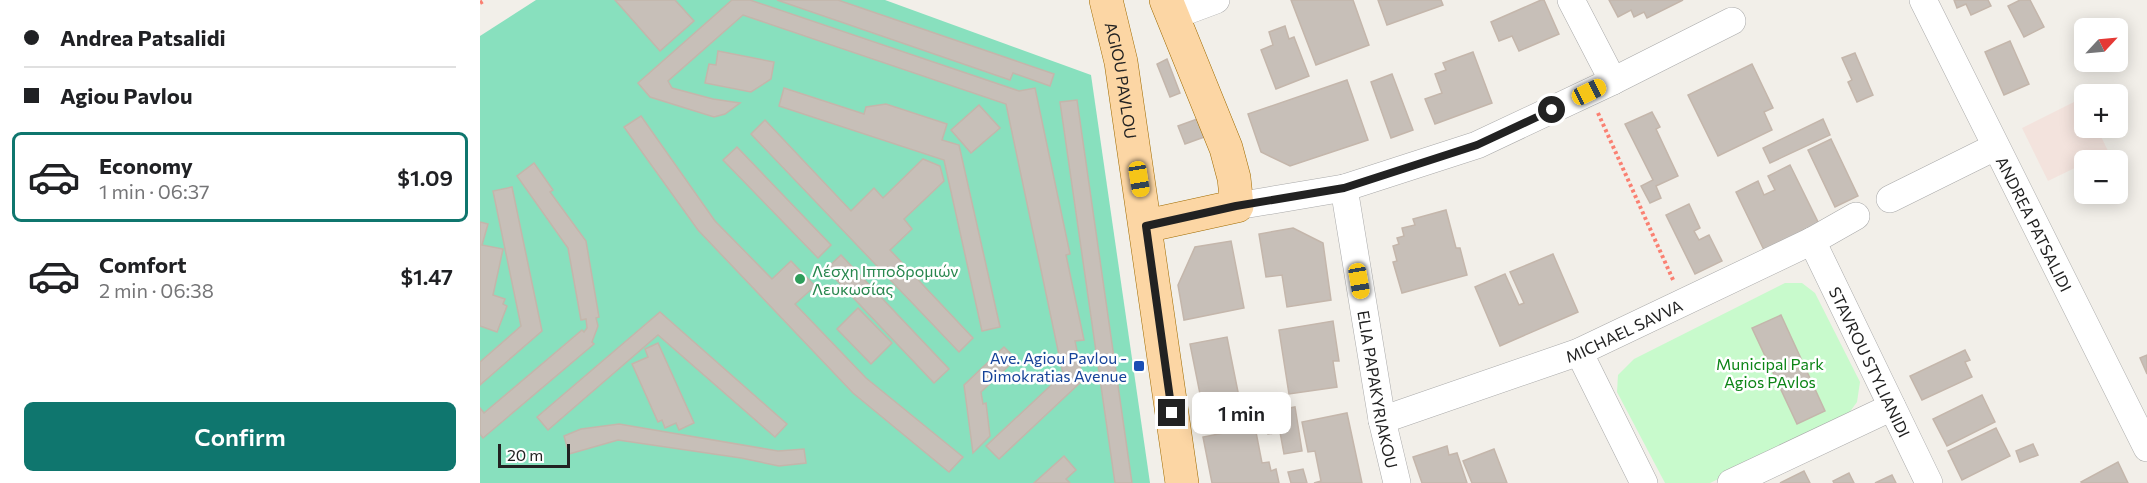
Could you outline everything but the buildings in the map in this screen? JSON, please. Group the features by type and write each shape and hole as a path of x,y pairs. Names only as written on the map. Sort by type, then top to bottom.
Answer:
{"main road":[{"name":"AGIOU PAVLOU","path":"1106,0 1121,62 1182,483"},
{"path":"1146,226 1236,206 1234,178 1226,148 1169,8"}],"street":[{"path":"1169,8 1216,0"},
{"path":"1571,0 1601,87"},
{"name":"ANDREA PATSALIDI","path":"1923,0 2147,448"},
{"path":"1236,206 1344,188 1477,145 1601,87 1732,21"},
{"path":"1890,199 1995,147"},
{"name":"ELIA PAPAKYRIAKOU","path":"1344,188 1382,420 1397,483"},
{"name":"MICHAEL SAVVA","path":"1382,420 1579,352 1812,241 1856,216"},
{"name":"STAVROU STYLIANIDI","path":"1812,241 1929,483"},
{"path":"1579,352 1644,483"},
{"path":"1731,483 1892,407"}],"path":[{"path":"480,3 485,0"},
{"path":"1601,87 1683,301"}],"shaded area":[{"path":"2074,102 2074,138 2102,138 2108,150 2074,150 2074,168 2048,181 2022,128"}],"green space":[{"name":"Λέσχη Ιπποδρομιών Λευκωσίας","path":"536,0 885,0 1091,75 1150,483 480,483 480,36"},
{"name":"Municipal Park Agios PAvlos","path":"1785,283 1802,283 1815,293 1860,382 1857,402 1846,417 1710,483 1665,483 1617,392 1618,375 1634,359"}],"place":[{"name":"Λέσχη Ιπποδρομιών Λευκωσίας","path":"800,279"},
{"name":"Ave. Agiou Pavlou - Dimokratias Avenue","path":"1139,366"}],"route":[{"path":"1172,413 1146,226 1236,206 1344,188 1477,145 1552,110"}]}
